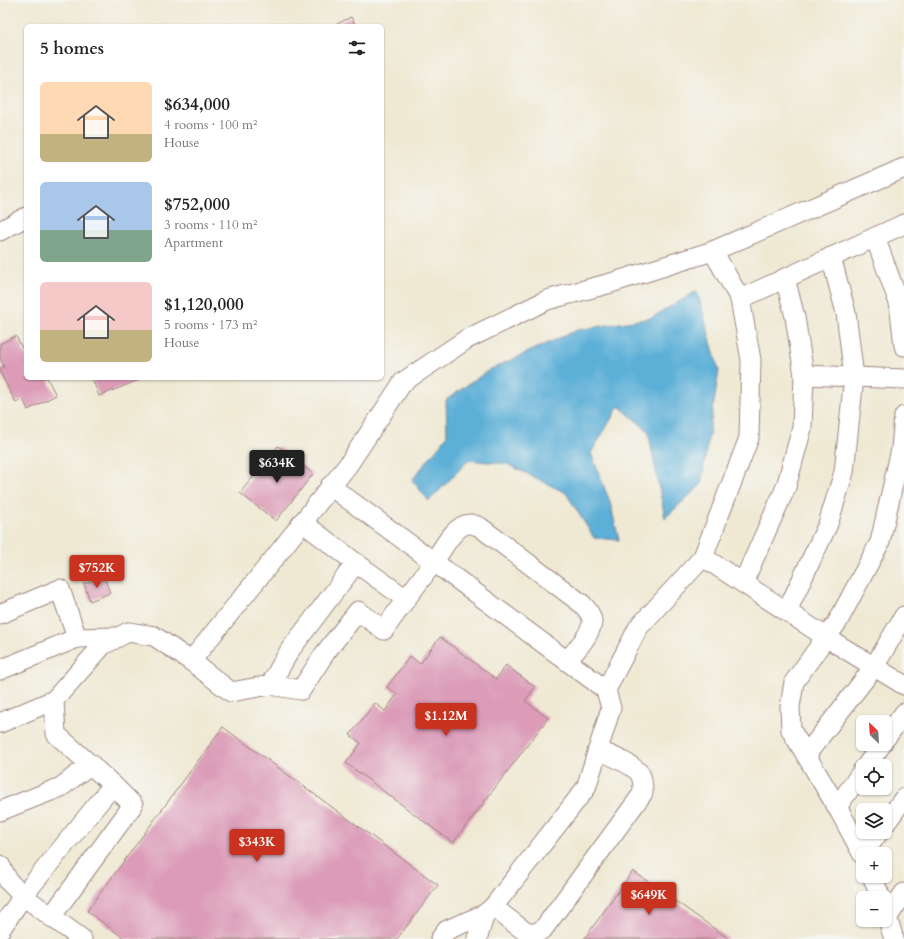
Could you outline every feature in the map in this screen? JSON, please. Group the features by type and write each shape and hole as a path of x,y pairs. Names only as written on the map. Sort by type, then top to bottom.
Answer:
{"lane":[{"path":"191,661 348,464 402,382 467,339 547,300 610,283 713,251 904,168"},
{"path":"0,231 24,218"},
{"path":"740,299 904,224"},
{"path":"875,237 899,303 904,346"},
{"path":"606,690 638,628 703,557 749,438 751,360 740,299 713,251"},
{"path":"787,611 828,524 844,472 854,378 846,313 831,257"},
{"path":"743,583 786,487 802,428 804,376 795,316 785,278"},
{"path":"804,376 904,379"},
{"path":"859,847 791,730 790,707 794,682 837,623 880,542 901,449 904,416"},
{"path":"330,486 606,690 611,708 586,788 489,910 477,939"},
{"path":"302,522 406,599"},
{"path":"0,722 54,700 103,645 128,632 154,636 191,661 231,692 270,685 301,690 325,653 358,611 384,630 453,534 459,528 471,524 480,527 582,604 589,612 592,620 587,636 567,661"},
{"path":"703,557 826,637 904,685"},
{"path":"270,685 290,650 356,563"},
{"path":"0,614 60,589 77,638"},
{"path":"806,755 874,667 904,616"},
{"path":"0,670 77,638 118,637"},
{"path":"51,916 133,805 91,764 56,734 54,700"},
{"path":"892,729 904,713"},
{"path":"489,910 527,933 536,933 544,928 643,793 643,784 640,774 632,766 598,750"},
{"path":"0,810 62,787 91,764"},
{"path":"837,807 856,780"},
{"path":"0,930 23,896 113,785"},
{"path":"892,814 904,798"},
{"path":"0,865 9,882 23,896 82,939"},
{"path":"892,908 904,893"},
{"path":"440,939 447,930 489,910"},
{"path":"890,927 894,939"}],"water":[{"path":"697,291 719,371 701,485 665,518 648,431 619,406 591,453 610,502 619,540 594,538 566,493 507,464 469,460 429,501 412,480 447,436 446,400 489,370 577,330 651,318"}],"building":[{"path":"351,17 355,24 337,24"},
{"path":"16,336 24,352 24,380 48,380 56,395 28,410 23,399 16,403 0,372 0,369 4,367 0,359 0,344"},
{"path":"93,380 139,380 99,396"},
{"path":"278,446 313,474 276,521 240,493"},
{"path":"104,577 110,593 90,601 84,584"},
{"path":"440,637 496,679 506,665 535,687 525,701 548,718 453,843 346,763 361,743 350,735 375,703 385,711 397,694 387,687 410,656 420,664"},
{"path":"223,727 438,885 397,939 125,939 87,911"},
{"path":"633,871 729,939 584,939"}]}
